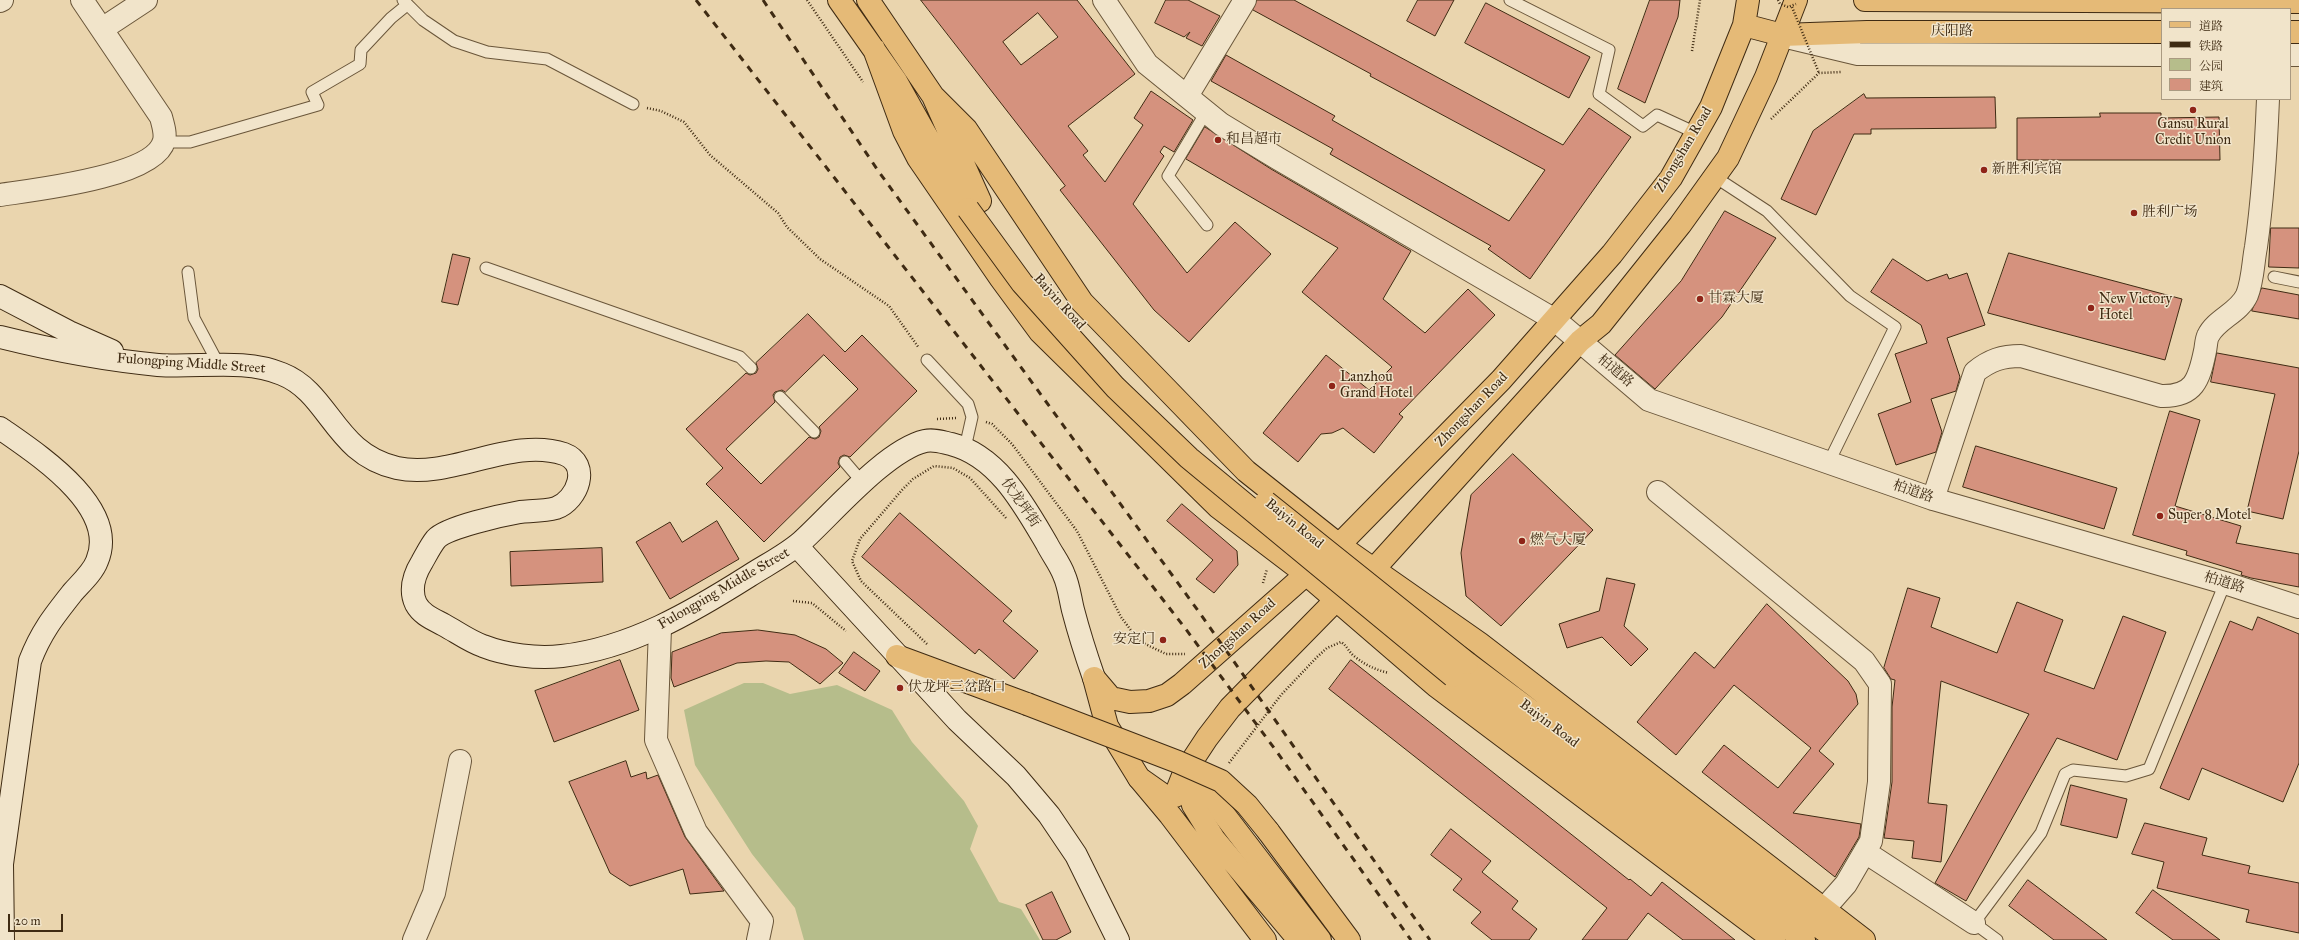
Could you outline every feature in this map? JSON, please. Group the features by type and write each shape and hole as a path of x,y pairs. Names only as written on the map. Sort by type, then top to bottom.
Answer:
{"main road":[{"name":"Baiyin Road","path":"839,0 896,81 1022,284 1115,386 1189,458 1453,676 1804,940"},
{"name":"Baiyin Road","path":"868,0 934,96 974,205 1125,377 1199,448 1467,663 1837,940"},
{"name":"Zhongshan Road","path":"1094,678 1111,698 1130,702 1149,701 1167,695 1182,684 1339,545 1501,380 1612,254 1671,178 1711,106 1744,26 1748,0"},
{"path":"1865,0 2299,2"},
{"path":"1139,778 1166,797 1175,796 1184,773 1207,738 1230,708 1336,600 1374,569 1580,341 1601,324 1715,177 1728,158 1748,117 1795,4"},
{"name":"庆阳路","path":"1744,26 1782,35 1867,32 2161,32"},
{"path":"874,49 904,131 918,158 1001,279 1040,332 1218,508 1306,574 1436,686 1774,940"},
{"path":"934,96 966,129 1082,302 1246,470 1339,545 1479,643 1864,940"},
{"path":"897,656 1178,762 1221,781 1247,805 1268,830 1349,940"},
{"path":"1094,678 1107,726 1139,778 1170,815 1265,940"},
{"path":"1184,773 1193,805 1214,839 1300,940"},
{"path":"1184,773 1206,791 1320,940"}],"street":[{"path":"0,195 82,182 137,166 154,156 164,142 164,131 161,117 82,0"},
{"path":"102,29 146,0"},
{"name":"柏道路","path":"1104,0 1147,64 1221,124 1555,320 1649,400 1933,499 2225,583 2299,607"},
{"path":"1187,96 1245,0"},
{"path":"1782,35 1858,54 2161,55"},
{"path":"1933,499 1975,372 1988,361 2004,356 2021,356 2161,396 2172,396 2184,393 2193,386 2200,377 2208,336 2237,309 2246,295 2249,284 2264,193 2268,100"},
{"path":"0,296 69,332 142,363"},
{"name":"Fulongping Middle Street","path":"0,337 40,347 142,363 163,365 261,367 291,378 305,389 349,442 372,458 402,469 430,468 539,450 567,455 575,460 579,484 575,495 558,508 512,514 453,529 437,538 415,574 412,585 414,600 423,614 486,648 538,656 562,656 600,648 660,628 726,590 797,546"},
{"path":"0,428 55,470 86,500 100,526 101,544 97,561 38,639 30,661 2,864 1,911 3,940"},
{"name":"伏龙坪街","path":"797,546 863,482 907,447 930,439 965,448 997,471 1024,504 1064,575 1083,646 1094,678"},
{"path":"1658,492 1864,661 1880,684 1879,782 1871,841 1846,884 1824,908"},
{"path":"797,546 848,599 897,656 957,720 1016,776 1049,815 1076,855 1118,940"},
{"path":"660,628 656,740 696,832 762,921 758,940"},
{"path":"414,940 434,894 460,761"},
{"path":"1865,852 1974,923"}],"lane":[{"path":"1510,0 1609,50 1599,94 1643,126 1657,115 1696,133"},
{"path":"164,142 190,142 318,105 312,92 360,64 361,50 405,3 423,20 454,41 487,52 547,59 633,104"},
{"path":"1206,112 1168,176 1207,225"},
{"path":"1715,177 1767,211 1850,296 1895,327 1829,462"},
{"path":"486,268 740,357 751,368"},
{"path":"188,272 194,318 219,365"},
{"path":"2274,277 2299,282"},
{"path":"927,360 968,404 972,417 965,448"},
{"path":"780,397 814,432"},
{"path":"845,462 863,482"},
{"path":"1997,940 1974,923 2041,833 2066,774 2073,770 2126,776 2149,769 2225,583"}],"path":[{"path":"1692,51 1700,0"},
{"path":"1771,119 1819,73 1795,4 1784,6 1778,0"},
{"path":"633,104 661,111 684,122 710,155 778,213 787,227 820,259 890,306 927,360"},
{"path":"931,648 861,581 852,561 860,539 913,479 934,466 953,468 970,478 1010,524"},
{"path":"1228,765 1230,760 1281,695 1327,648 1341,642 1348,647 1353,655 1378,672 1388,673 1394,677"}],"green space":[{"path":"744,683 763,683 790,694 837,685 892,710 912,742 964,801 978,826 970,849 999,902 1021,909 1040,940 804,940 795,908 752,854 695,765 684,710"}],"building":[{"path":"921,0 1077,0 1135,74 1068,126 1088,151 1083,155 1105,182 1143,125 1134,118 1151,91 1193,120 1174,152 1164,146 1160,152 1164,156 1133,204 1187,273 1235,222 1271,254 1189,342 1154,310 1060,190 1065,186","holes":["1038,13 1058,37 1021,65 1003,42"]},
{"path":"1166,0 1188,0 1220,16 1202,46 1186,38 1190,32 1184,37 1155,23"},
{"path":"1257,0 1294,0 1563,145 1589,108 1631,137 1530,279 1488,249 1491,246 1330,154 1333,149 1211,81 1226,55 1335,116 1332,120 1509,221 1545,170 1370,76 1371,74 1253,10"},
{"path":"1418,0 1454,0 1435,36 1407,21"},
{"path":"1650,0 1680,0 1678,17 1645,103 1618,89"},
{"path":"1486,3 1590,57 1569,98 1465,43"},
{"path":"1864,94 1866,98 1995,97 1996,128 1871,129 1871,134 1854,134 1816,215 1781,199 1813,131"},
{"path":"2100,113 2161,113 2161,118 2219,117 2220,160 2017,160 2017,118 2100,117"},
{"path":"1205,127 1271,169 1411,251 1383,299 1425,333 1468,289 1495,315 1399,414 1403,417 1374,453 1343,428 1332,433 1321,434 1298,462 1263,433 1326,355 1369,390 1392,367 1302,292 1338,248 1186,159"},
{"name":"甘霖大厦","path":"1725,211 1776,238 1722,317 1655,389 1615,355 1681,281"},
{"path":"2271,228 2299,228 2299,268 2269,267"},
{"name":"New Victory Hotel","path":"2009,253 2182,299 2165,360 1988,313"},
{"path":"453,254 470,258 458,305 442,302"},
{"path":"1893,259 1927,281 1947,274 1949,279 1967,273 1985,325 1947,338 1960,377 1956,391 1931,399 1942,432 1936,452 1896,465 1878,414 1911,402 1895,354 1927,343 1921,325 1871,292"},
{"path":"2262,288 2299,295 2299,319 2252,311"},
{"path":"808,314 845,352 862,335 917,391 850,457 844,455 840,457 838,463 840,467 764,542 706,484 723,468 686,429 746,373 750,375 756,373 758,369 756,363","holes":["824,355 858,389 819,427 821,431 819,437 815,439 809,437 761,484 726,449 775,402 773,395 775,392 782,390 785,392"]},
{"path":"2217,353 2299,368 2299,451 2283,519 2247,511 2275,394 2211,382"},
{"path":"2170,411 2200,420 2175,506 2241,526 2236,543 2299,554 2299,587 2241,575 2242,572 2186,555 2187,551 2133,535"},
{"path":"1976,446 2117,488 2104,529 1963,487"},
{"name":"燃气大厦","path":"1513,454 1593,530 1501,626 1466,596 1461,553 1471,495"},
{"path":"1182,504 1237,551 1238,565 1214,593 1196,579 1213,560 1167,521"},
{"path":"900,513 1012,611 1003,621 1038,651 1014,679 979,649 975,654 862,557"},
{"path":"717,521 739,559 670,599 636,542 670,522 682,542"},
{"path":"602,548 603,582 511,586 510,552"},
{"path":"1607,578 1635,584 1624,626 1648,649 1631,666 1602,637 1567,648 1559,624 1599,611"},
{"path":"1908,588 1940,598 1931,627 1997,653 2017,602 2063,620 2044,671 2094,689 2123,616 2166,632 2117,760 2057,738 1966,901 1935,883 2029,714 1941,681 1928,803 1947,805 1941,862 1912,858 1914,841 1884,838 1892,782 1892,707 1895,680 1891,679 1884,668"},
{"path":"1767,604 1848,681 1856,694 1858,704 1819,751 1834,764 1793,813 1861,824 1859,837 1835,877 1702,772 1724,745 1778,788 1811,748 1734,685 1676,755 1637,722 1695,652 1714,668"},
{"path":"2258,617 2299,634 2299,763 2283,802 2202,768 2189,800 2160,788 2230,621 2252,630"},
{"path":"758,630 795,635 826,649 843,663 820,684 789,662 766,661 737,663 674,687 671,678 672,652 721,633"},
{"path":"854,652 880,671 865,691 839,673"},
{"path":"620,660 639,710 554,742 535,691"},
{"path":"1351,660 1629,880 1630,879 1651,896 1662,882 1735,940 1683,940 1648,913 1627,940 1582,940 1607,908 1329,689"},
{"path":"626,761 631,777 646,772 647,779 658,775 685,837 724,891 690,894 683,869 630,886 610,873 569,782"},
{"path":"2071,785 2127,799 2117,838 2061,825"},
{"path":"2145,823 2207,838 2202,855 2250,866 2248,873 2299,883 2299,933 2246,922 2249,910 2157,888 2164,862 2132,854"},
{"path":"1451,829 1491,861 1482,872 1518,901 1512,909 1537,929 1529,940 1492,940 1471,923 1481,912 1453,890 1462,879 1431,855"},
{"path":"2028,880 2107,940 2054,940 2009,906"},
{"path":"2153,890 2220,940 2173,940 2136,913"},
{"path":"1052,892 1071,932 1056,940 1043,940 1026,905"}],"railway":[{"path":"696,0 1185,628 1277,752 1411,940"},
{"path":"763,0 879,172 1199,612 1430,940"}],"place":[{"name":"Gansu Rural Credit Union","path":"2193,110"},
{"name":"和昌超市","path":"1218,140"},
{"name":"新胜利宾馆","path":"1984,170"},
{"name":"胜利广场","path":"2134,213"},
{"name":"甘霖大厦","path":"1700,299"},
{"name":"New Victory Hotel","path":"2091,308"},
{"name":"Lanzhou Grand Hotel","path":"1332,386"},
{"name":"Super 8 Motel","path":"2160,516"},
{"name":"燃气大厦","path":"1522,541"},
{"name":"安定门","path":"1163,640"},
{"name":"伏龙坪三岔路口","path":"900,688"}]}
